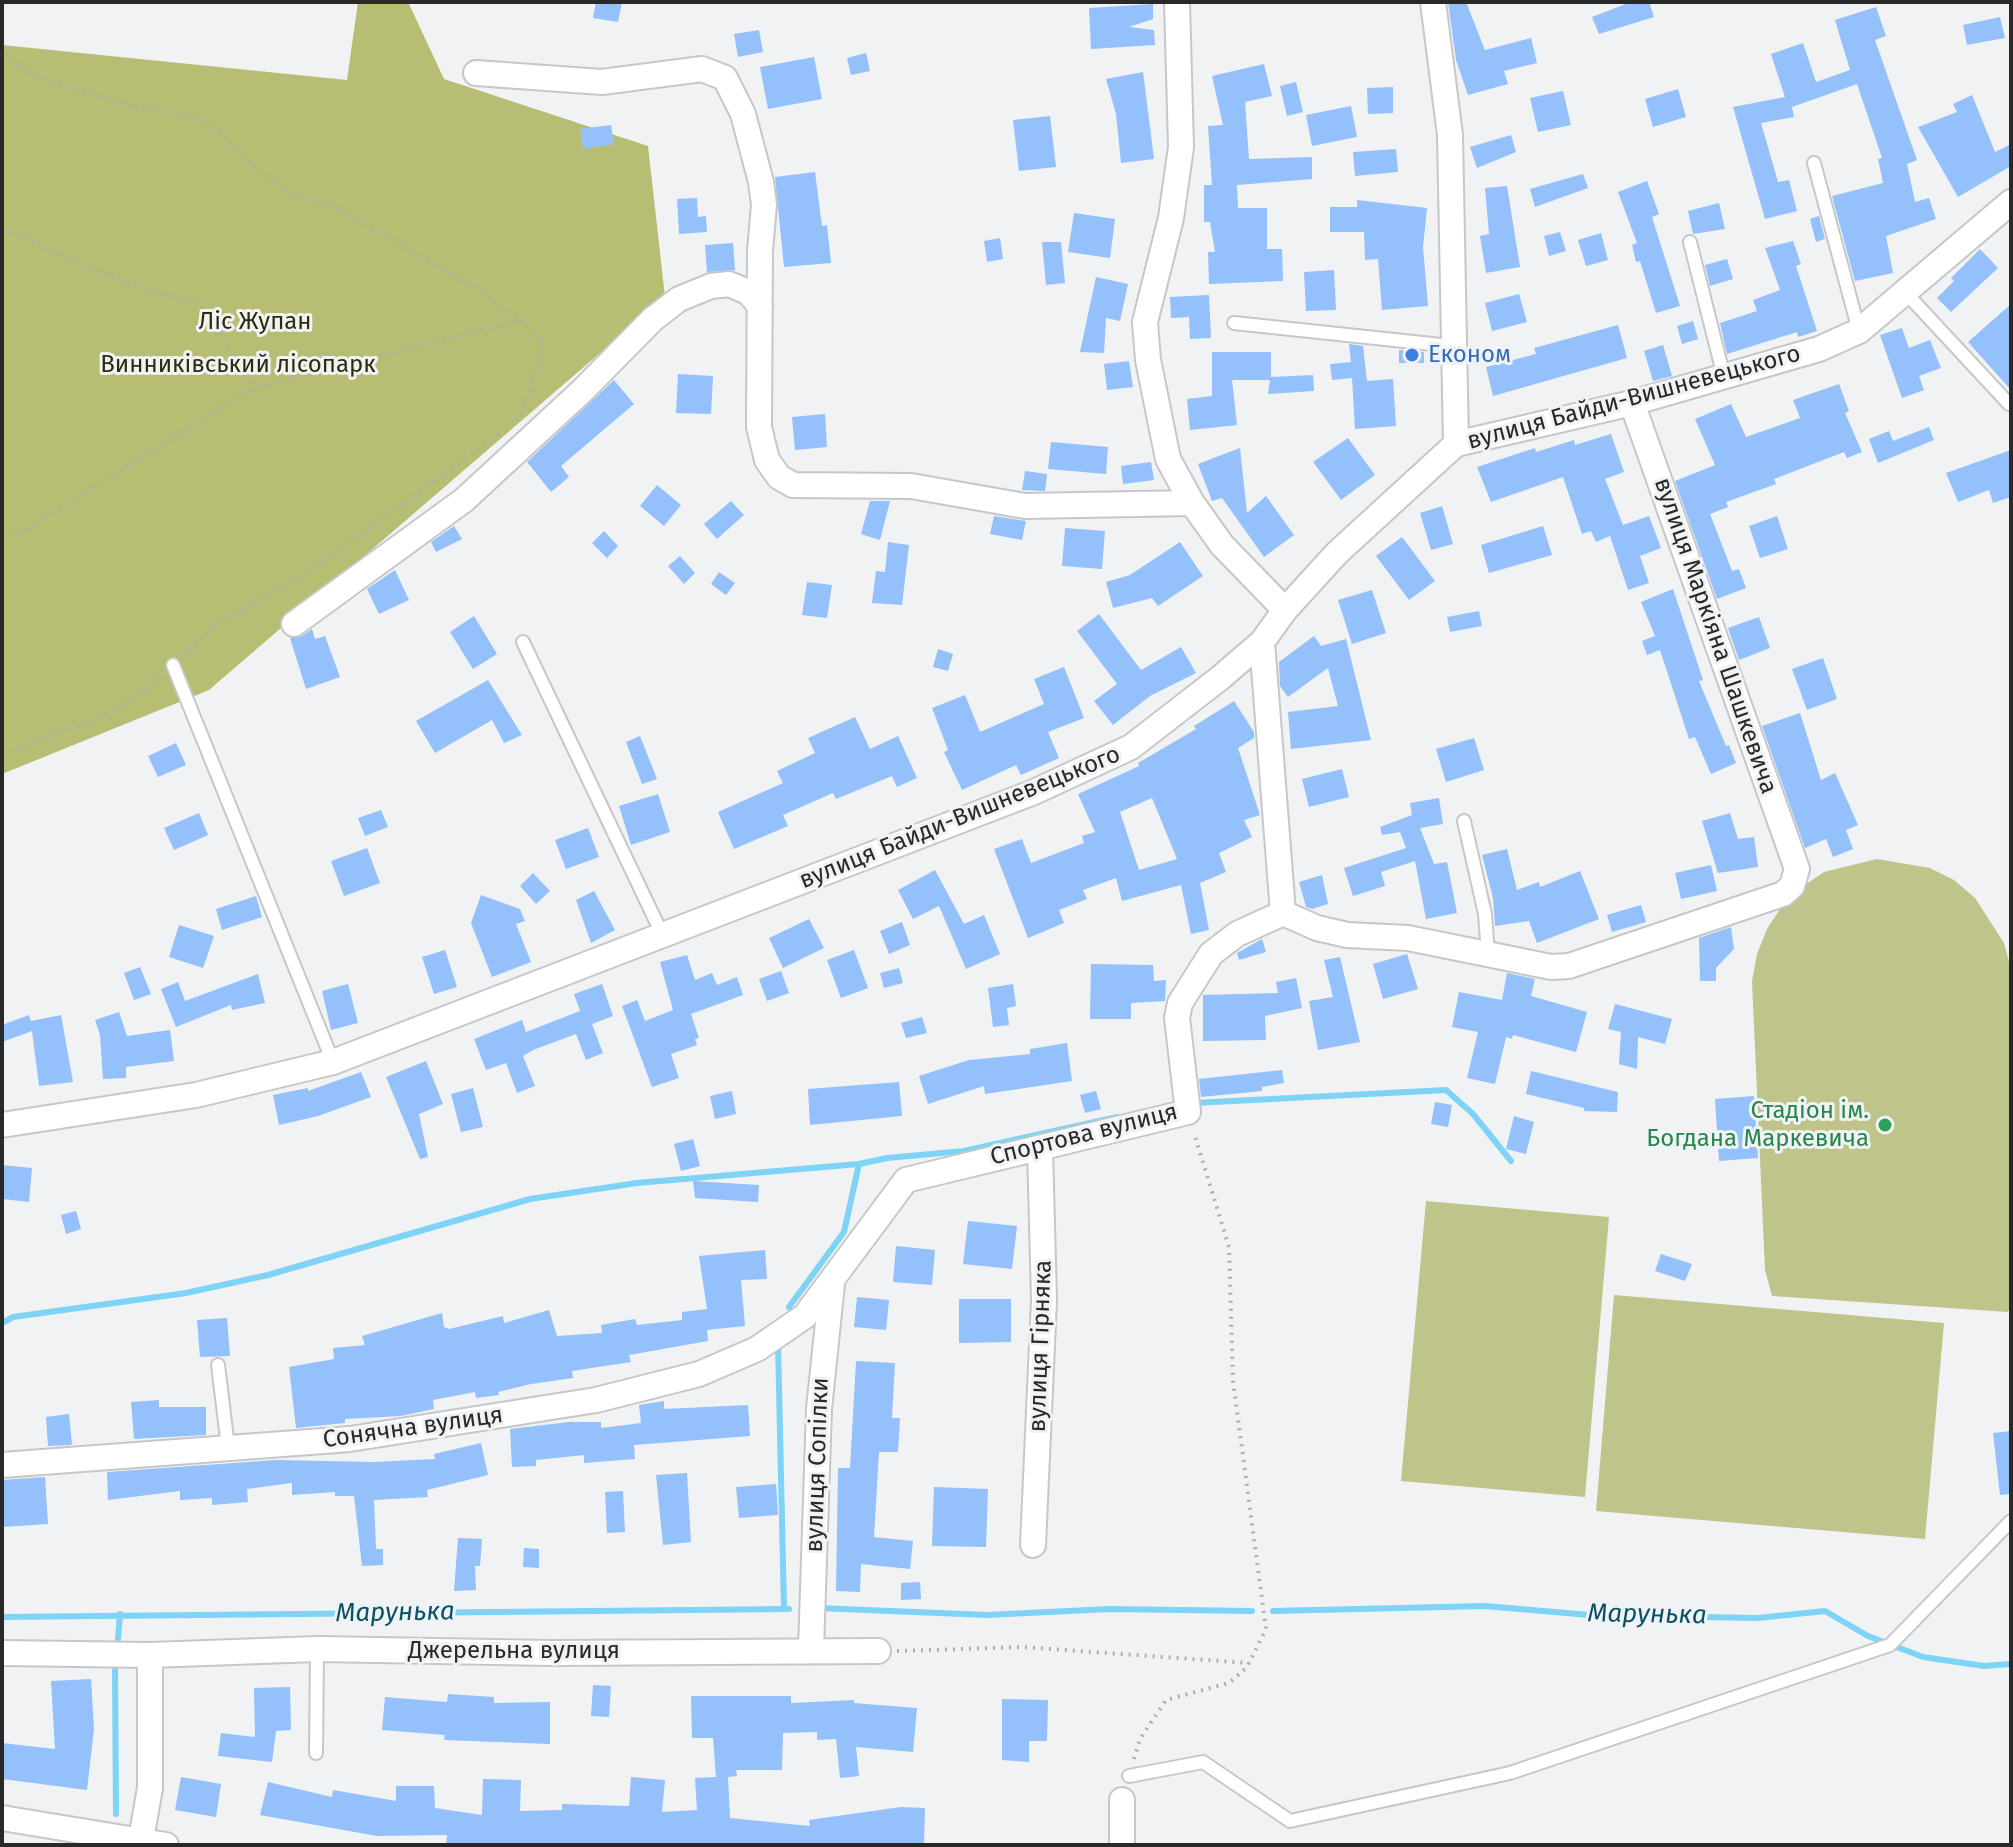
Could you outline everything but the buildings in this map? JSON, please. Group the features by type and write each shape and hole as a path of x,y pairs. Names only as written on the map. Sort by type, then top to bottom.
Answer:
{"street":[{"path":"1177,2 1181,147 1171,218 1145,322 1145,340 1168,459 1192,503 1222,545 1285,610"},
{"path":"1433,2 1450,135 1451,346 1456,444"},
{"path":"476,73 602,82 702,69 725,78 739,103 761,182 758,407 761,443 767,460 779,477 793,485 911,486 1025,506 1192,503"},
{"name":"вулиця Байди-Вишневецького","path":"2,1125 196,1095 333,1062 1034,792 1131,747 1262,642 1285,610 1337,553 1456,444 1632,403 1819,349 1859,331 2011,202"},
{"path":"294,624 464,500 582,391 653,319 679,299 711,286 729,284 748,292 760,306"},
{"name":"вулиця Маркіяна Шашкевича","path":"1488,954 1551,967 1581,964 1783,894 1792,886 1797,869 1632,403"},
{"path":"1262,642 1283,913 1317,928 1347,935 1408,938 1488,954"},
{"name":"Спортова вулиця","path":"805,1316 906,1180 1188,1112 1177,1018 1180,1003 1198,970 1211,954 1237,934 1283,913"},
{"name":"вулиця Гірняка","path":"1033,1545 1044,1300 1040,1148"},
{"name":"вулиця Сопілки","path":"811,1649 819,1409 833,1282"},
{"name":"Сонячна вулиця","path":"2,1465 350,1439 596,1400 699,1374 757,1349 805,1316"},
{"name":"Джерельна вулиця","path":"2,1653 150,1655 317,1649 553,1653 811,1649 878,1651"},
{"path":"141,1843 150,1788 150,1655"},
{"path":"1122,1800 1122,1845"},
{"path":"2,1818 166,1845"}],"lane":[{"path":"1814,163 1859,331"},
{"path":"1690,242 1724,377"},
{"path":"1905,292 2009,404"},
{"path":"1234,323 1451,346"},
{"path":"523,642 663,936"},
{"path":"173,665 333,1062"},
{"path":"1464,821 1485,914 1488,954"},
{"path":"218,1365 228,1447"},
{"path":"1129,1776 1203,1762 1290,1821 1510,1773 1890,1645 2011,1521"},
{"path":"316,1753 317,1649"}],"path":[{"path":"2,46 6,56 41,79 128,105 204,119 267,177 298,197 334,206 478,289 539,335 543,348 525,405 516,421 302,576 219,623 143,693 90,724 74,726 2,755"},
{"path":"2,229 126,283 200,303 253,388"},
{"path":"2,534 22,532 253,388 520,321"},
{"path":"1129,1776 1140,1739 1166,1700 1229,1683 1249,1663 1266,1629 1233,1381 1229,1247 1188,1112"},
{"path":"878,1651 1022,1647 1249,1663"}],"green space":[{"name":"Ліс Жупан","path":"358,2 409,4 444,79 648,146 665,297 209,690 2,774 2,45 347,80"},
{"name":"Стадіон ім. Богдана Маркевича","path":"1877,859 1930,868 1954,880 1975,898 2004,943 2011,969 2011,1306 2008,1312 1772,1296 1765,1270 1752,981 1757,954 1767,929 1782,906 1802,887 1824,872"},
{"path":"1426,1201 1609,1217 1585,1497 1401,1481"},
{"path":"1614,1295 1944,1323 1925,1539 1596,1511"}],"waterway":[{"path":"1194,1103 1446,1090 1473,1114 1511,1161"},
{"path":"2,1323 13,1317 186,1293 268,1275 530,1199 637,1183 859,1164 887,1158 964,1151 1117,1117"},
{"path":"789,1307 844,1232 859,1164"},
{"path":"778,1343 784,1609"},
{"name":"Марунька","path":"1273,1611 1485,1606 1589,1615 1758,1618 1825,1611 1868,1636 1923,1657 1984,1666 2011,1664"},
{"name":"Марунька","path":"818,1608 987,1615 1109,1609 1252,1611"},
{"name":"Марунька","path":"2,1617 789,1609"},
{"path":"118,1639 120,1614"},
{"path":"115,1669 116,1814"}],"place":[{"name":"Економ","path":"1412,355"},
{"name":"Стадіон ім. Богдана Маркевича","path":"1885,1125"}],"park label":[{"name":"Винниківський лісопарк","path":"238,365"}]}
